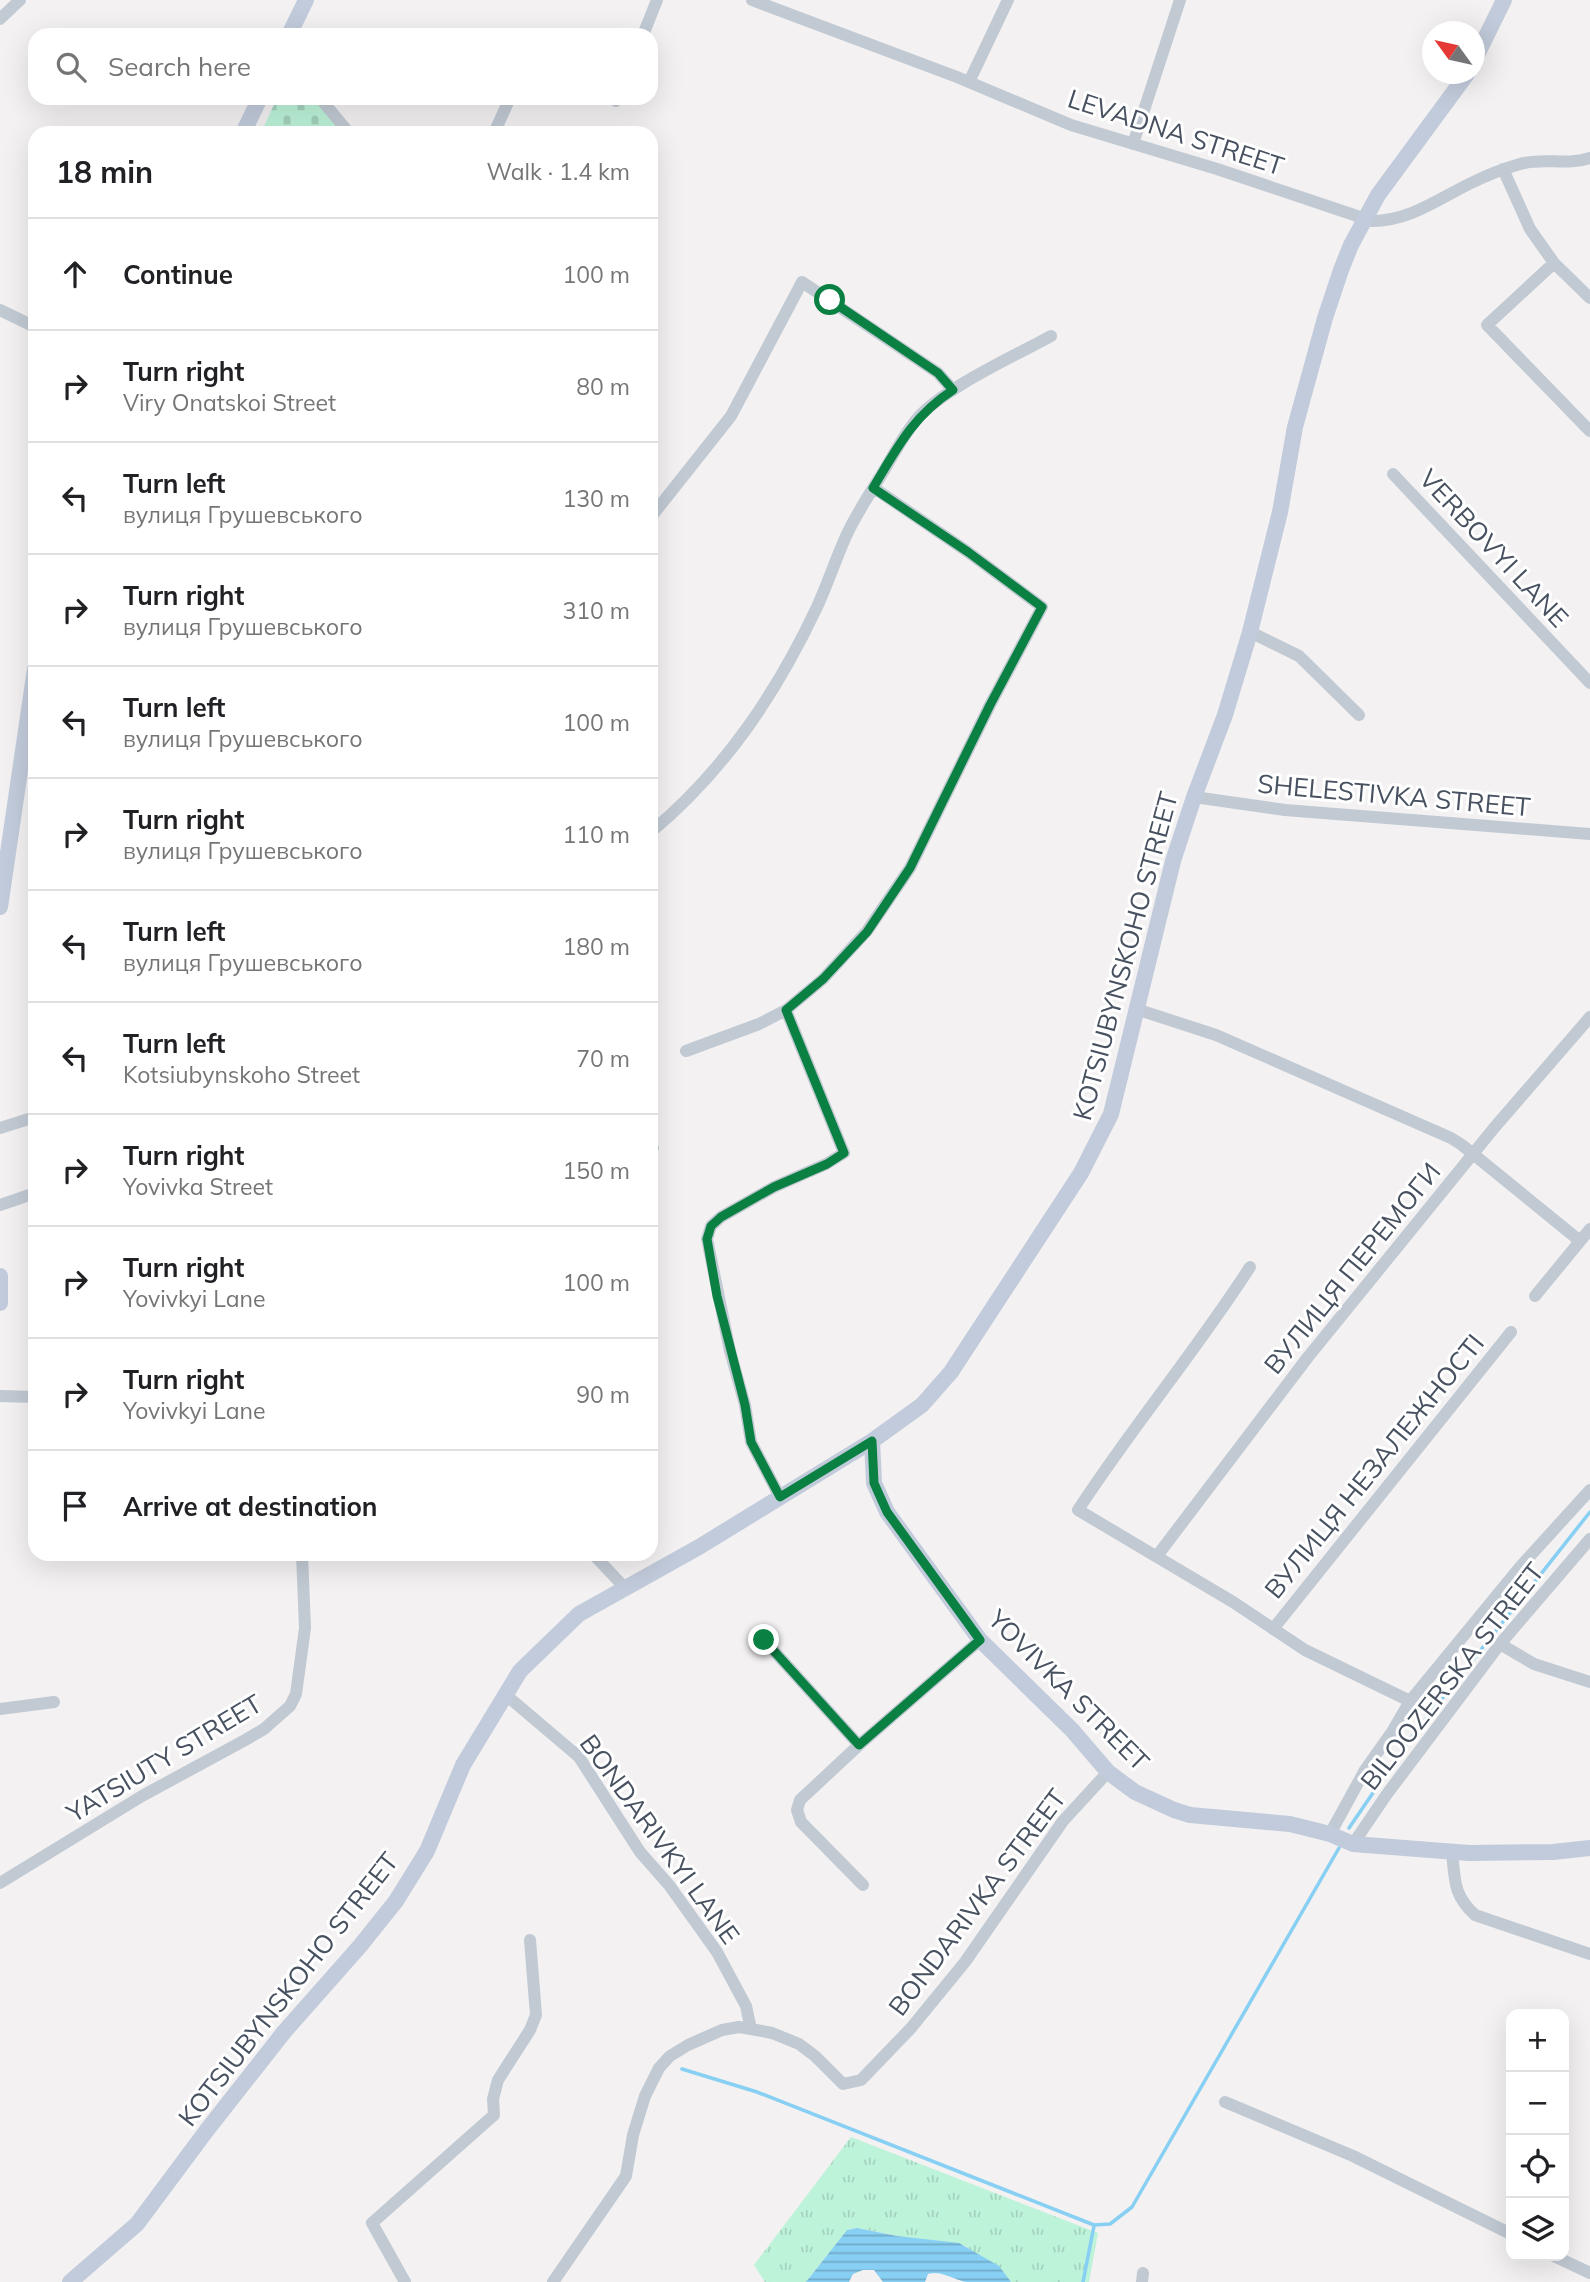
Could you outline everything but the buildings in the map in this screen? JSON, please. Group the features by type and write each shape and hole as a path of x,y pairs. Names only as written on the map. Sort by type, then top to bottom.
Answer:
{"street":[{"path":"0,19 20,0"},
{"path":"292,28 306,0"},
{"path":"646,28 657,0"},
{"name":"LEVADNA STREET","path":"752,0 969,82 1070,125 1217,169 1373,221 1389,220 1418,211 1469,184 1503,170 1535,161 1581,162 1590,158"},
{"path":"969,82 1008,0"},
{"path":"1133,144 1180,0"},
{"path":"1485,40 1504,0"},
{"name":"KOTSIUBYNSKOHO STREET","path":"70,2282 137,2224 284,2032 360,1947 396,1900 427,1851 463,1765 520,1671 579,1614 699,1548 872,1441 922,1405 951,1372 1081,1173 1111,1114 1173,861 1225,715 1250,632 1280,512 1295,427 1325,318 1351,245 1378,195 1460,84"},
{"path":"246,126 257,105"},
{"path":"326,105 343,126"},
{"path":"497,126 507,105"},
{"path":"1503,170 1530,229 1554,263 1590,298"},
{"path":"1554,263 1487,325 1590,431"},
{"path":"658,508 731,416 802,282 938,373 953,390"},
{"path":"0,310 28,324"},
{"path":"658,826 694,794 723,762 785,672 849,531 917,419 953,390 1051,336"},
{"name":"VERBOVYI LANE","path":"1393,474 1590,683"},
{"path":"685,1051 759,1024 786,1010 823,979 867,932 910,868 990,705 1042,607 968,552 873,488"},
{"path":"1250,632 1299,656 1359,715"},
{"path":"0,907 28,717"},
{"name":"SHELESTIVKA STREET","path":"1194,797 1285,810 1590,834"},
{"path":"1136,1009 1216,1035 1451,1138 1580,1241"},
{"path":"780,1497 751,1442 745,1405 717,1296 707,1239 711,1226 721,1217 774,1187 827,1164 844,1153 786,1010"},
{"name":"ВУЛИЦЯ ПЕРЕМОГИ","path":"1157,1556 1291,1379 1473,1154 1590,1017"},
{"path":"0,1128 28,1119"},
{"path":"0,1205 28,1195"},
{"path":"1535,1296 1590,1229"},
{"path":"1250,1268 1216,1320 1078,1510 1157,1556 1305,1650 1410,1701"},
{"path":"0,1276 0,1303"},
{"name":"ВУЛИЦЯ НЕЗАЛЕЖНОСТІ","path":"1273,1629 1511,1332"},
{"path":"0,1396 28,1397"},
{"name":"YOVIVKA STREET","path":"872,1441 874,1483 887,1512 980,1640 1072,1730 1108,1772 1135,1791 1190,1815 1290,1825 1330,1834 1353,1844 1452,1852 1541,1852 1590,1848"},
{"path":"1330,1834 1365,1770 1410,1701 1520,1567 1590,1490"},
{"name":"BILOOZERSKA STREET","path":"1353,1844 1387,1794 1500,1644 1590,1539"},
{"name":"YATSIUTY STREET","path":"0,1883 142,1796 247,1740 290,1706 296,1694 305,1629 302,1561"},
{"path":"600,1561 626,1589"},
{"path":"764,1640 859,1745"},
{"path":"863,1885 801,1822 797,1811 800,1800 980,1640"},
{"path":"1500,1644 1534,1664 1590,1682"},
{"name":"BONDARIVKYI LANE","path":"506,1695 579,1757 640,1852 669,1885 717,1952 746,2007 751,2029"},
{"path":"0,1709 54,1702"},
{"name":"BONDARIVKA STREET","path":"553,2282 626,2176 632,2135 645,2096 659,2068 670,2056 722,2030 739,2027 772,2033 799,2044 843,2084 861,2080 911,2028 965,1962 1063,1821 1108,1772"},
{"path":"1452,1852 1455,1884 1462,1903 1475,1915 1590,1954"},
{"path":"405,2282 372,2223 494,2115 493,2099 498,2080 530,2030 536,2015 530,1940"},
{"path":"1224,2102 1353,2156 1506,2232"},
{"path":"1565,2261 1590,2273"}],"green space":[{"path":"274,105 321,105 339,126 264,126"},
{"path":"851,2137 1098,2233 1089,2282 1011,2282 964,2245 857,2228 847,2230 806,2282 765,2282 754,2265"}],"water":[{"path":"857,2228 959,2243 999,2266 1011,2282 966,2282 933,2273 928,2274 925,2282 883,2282 874,2270 863,2270 853,2274 849,2282 806,2282 847,2230"}],"waterway":[{"path":"1349,1828 1407,1743 1590,1512"},
{"path":"682,2069 757,2092 1094,2225 1110,2224 1132,2207 1339,1848"},
{"path":"1083,2282 1094,2226"}],"route":[{"path":"764,1640 859,1745 980,1640 887,1512 874,1483 872,1441 780,1497 751,1442 745,1405 717,1296 707,1239 711,1226 721,1217 774,1187 827,1164 844,1153 786,1010 823,979 867,932 887,905 929,833 990,705 1042,607 968,552 873,488 917,419 953,390 938,373 830,300"}]}
